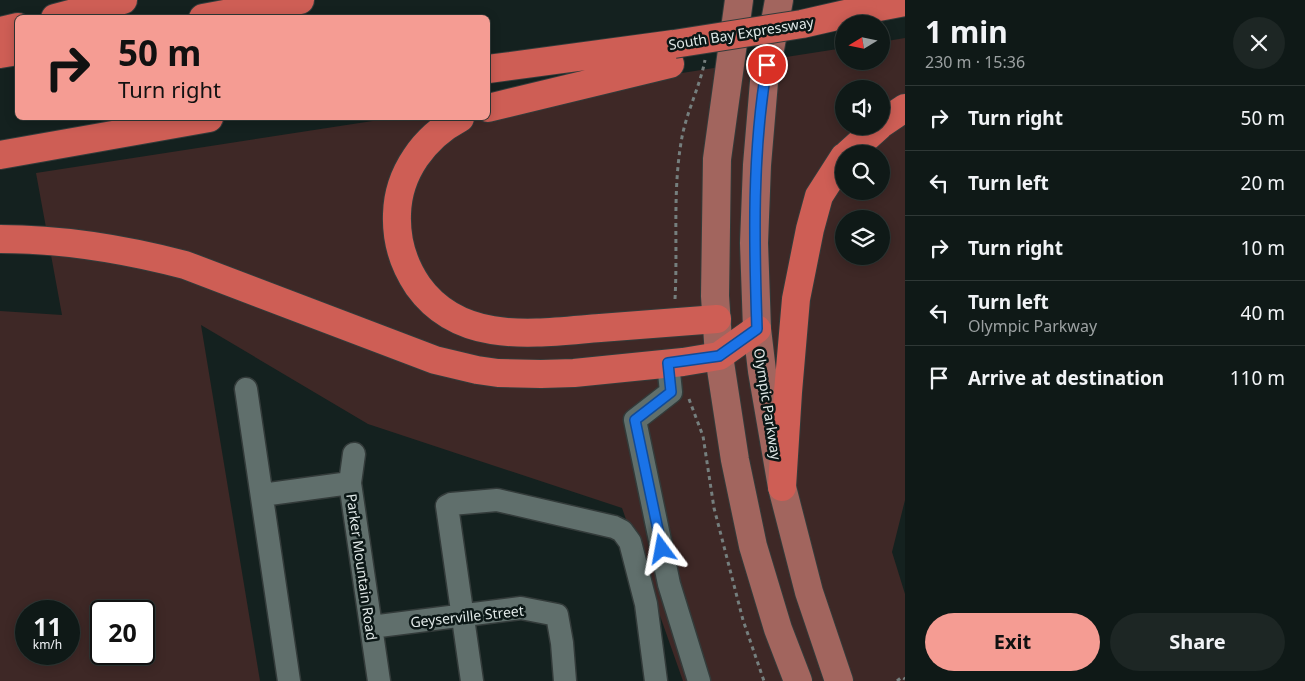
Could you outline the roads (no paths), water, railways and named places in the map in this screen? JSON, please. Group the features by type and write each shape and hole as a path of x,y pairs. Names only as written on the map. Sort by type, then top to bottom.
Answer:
{"highway":[{"path":"66,15 123,0"},
{"path":"219,15 300,0"},
{"name":"South Bay Expressway","path":"490,69 672,54 905,2"},
{"path":"0,31 15,28"},
{"path":"0,54 15,52"},
{"path":"490,107 672,54"},
{"path":"890,118 905,108"},
{"path":"0,155 198,120"},
{"path":"457,120 434,134 416,157 403,183 397,211 398,240 406,265 420,288 438,307 462,322 491,331 506,332 547,332 717,319"},
{"path":"858,145 869,135"},
{"path":"782,487 796,299 819,196 835,171"},
{"path":"0,239 84,244 185,265 428,358 498,373 574,373 719,356 757,329"}],"main road":[{"path":"739,0 717,159 715,248 719,356 735,460 753,546 778,628 798,681"},
{"name":"Olympic Parkway","path":"780,0 764,82 757,165 754,243 757,329 762,371 782,487 809,592 839,681"}],"street":[{"path":"668,363 671,392 635,420 669,584 700,681"},
{"path":"246,389 290,681"},
{"name":"Parker Mountain Road","path":"354,454 350,484 379,681"},
{"path":"262,495 350,484"},
{"path":"472,681 447,506 451,504 497,500 614,527 622,531 630,542 644,591 656,681"},
{"name":"Geyserville Street","path":"371,627 521,608 557,615 562,643 565,681"}]}
